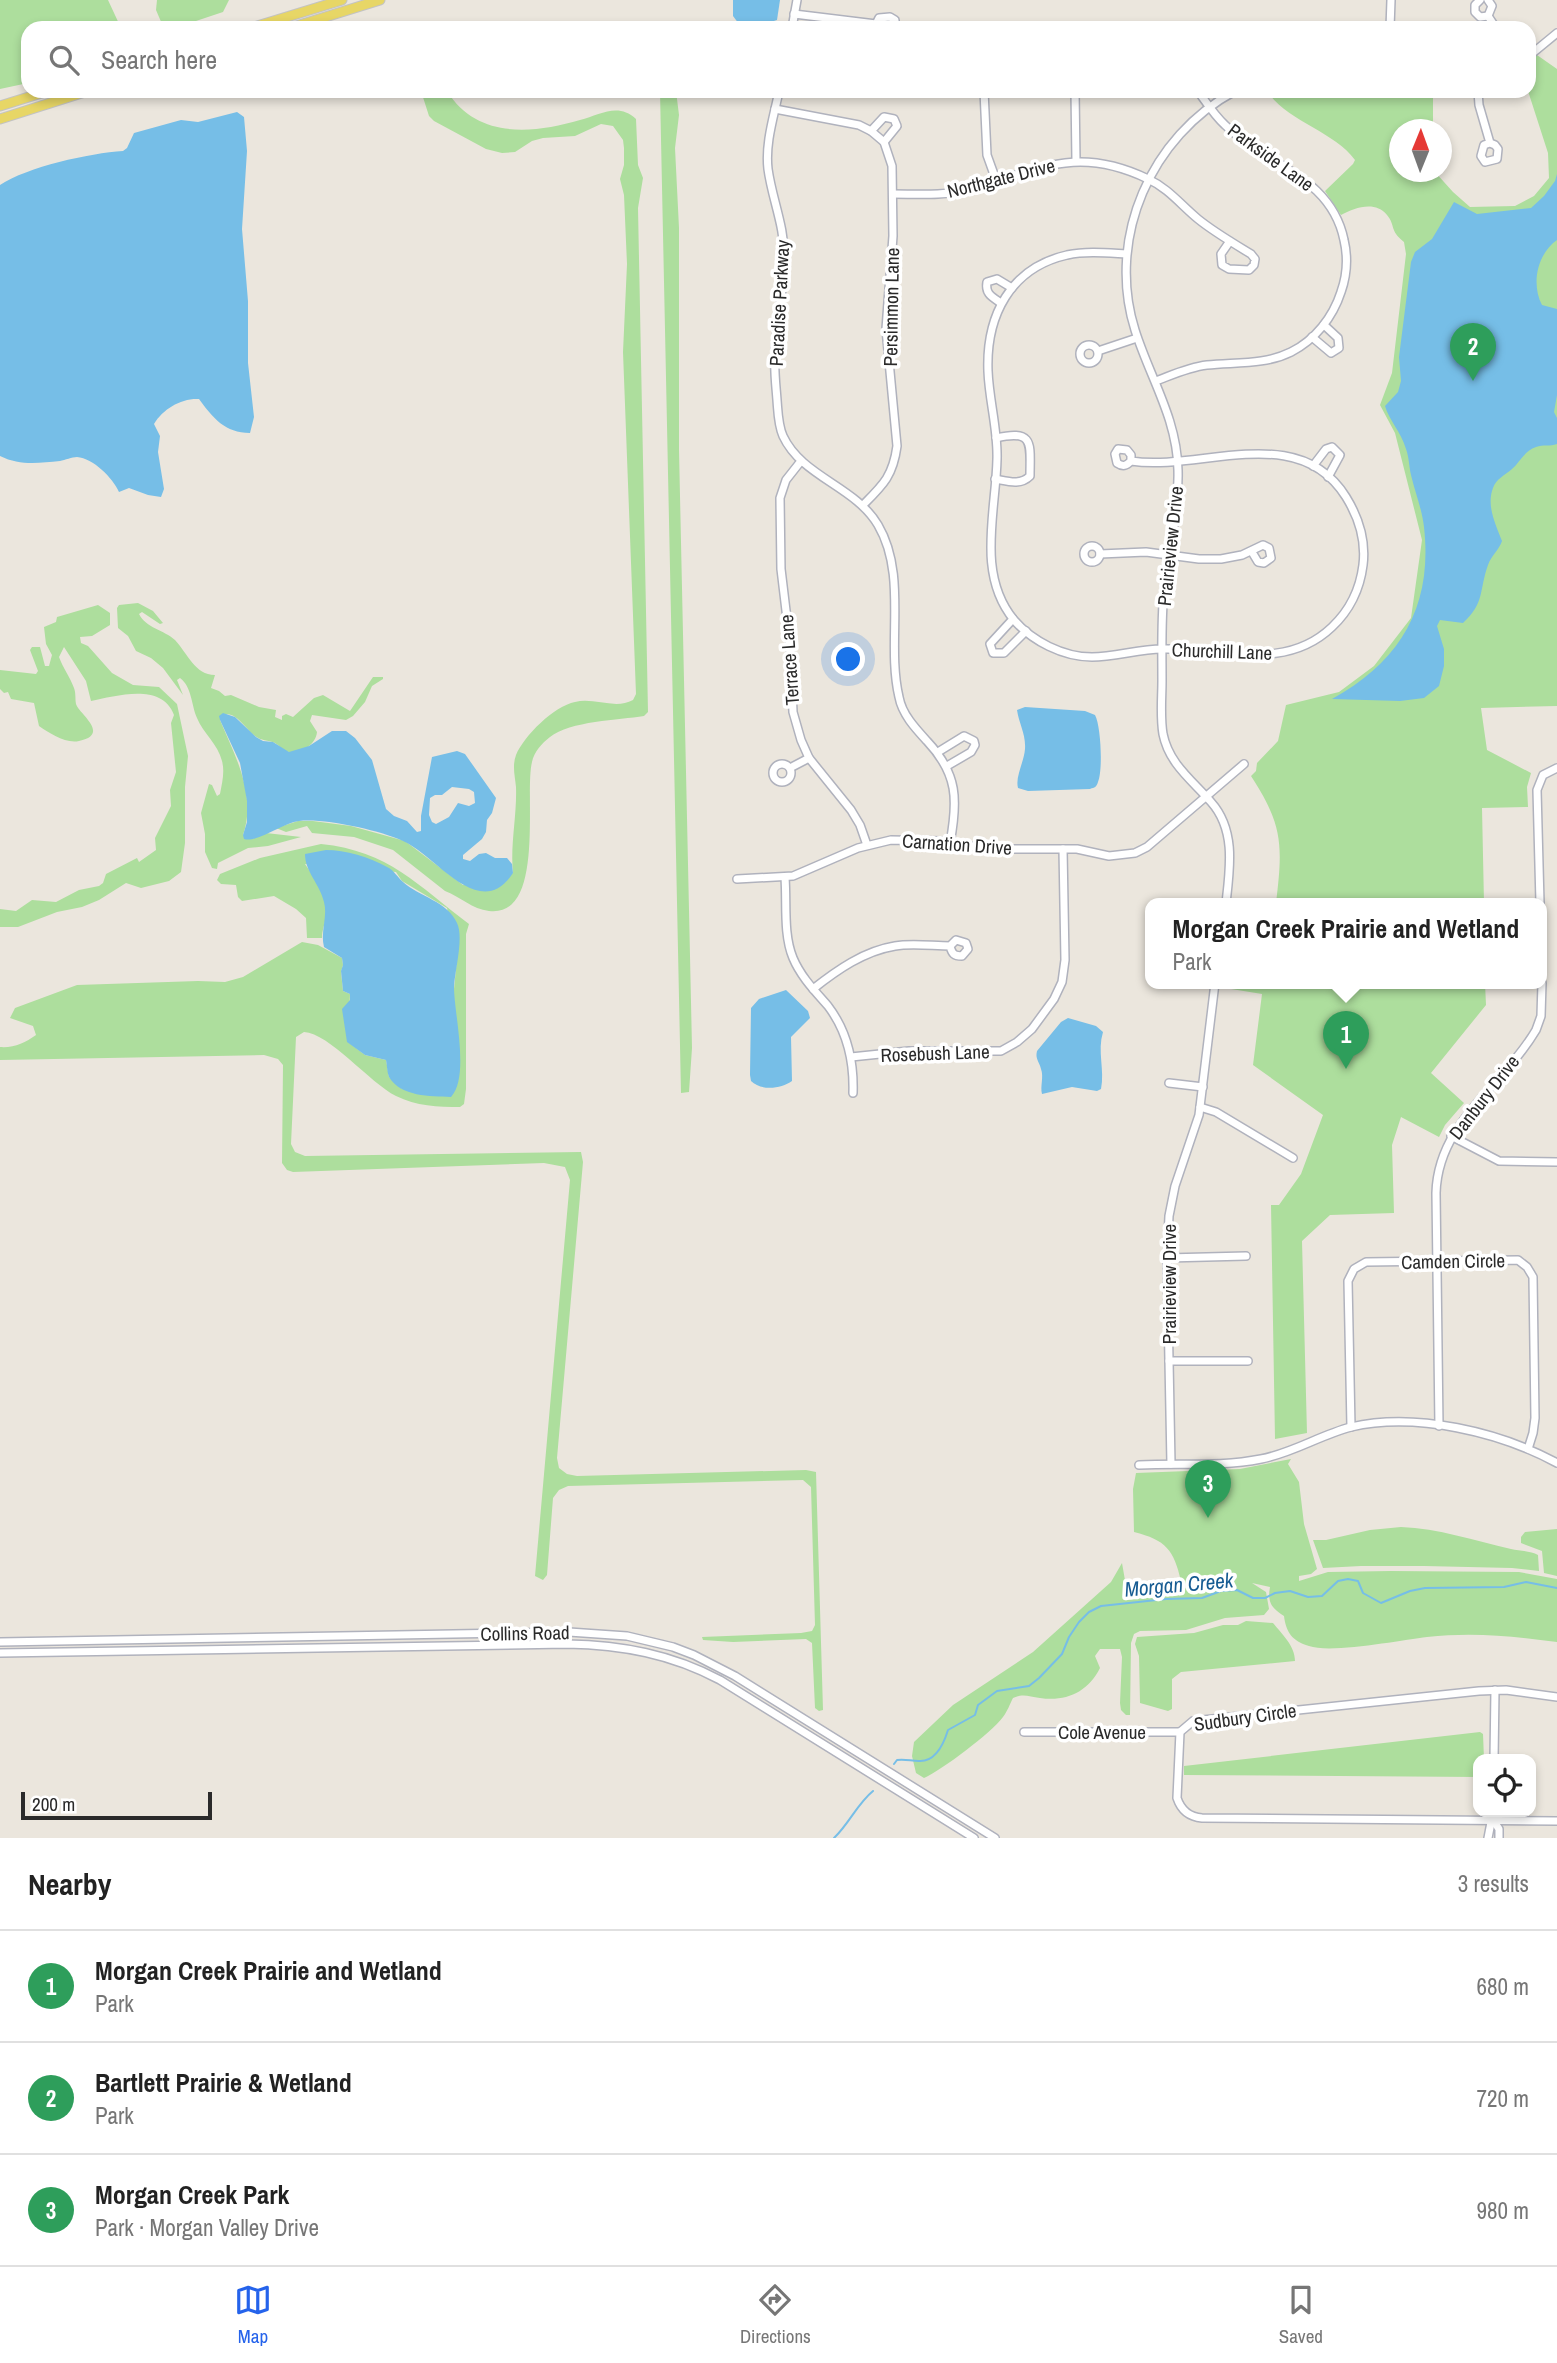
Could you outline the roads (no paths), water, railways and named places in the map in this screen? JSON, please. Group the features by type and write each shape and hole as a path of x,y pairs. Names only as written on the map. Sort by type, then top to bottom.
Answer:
{"main road":[{"path":"274,21 342,0"},
{"path":"312,21 380,0"},
{"path":"0,106 26,98"},
{"path":"0,119 66,98"}],"street":[{"path":"1390,21 1391,0"},
{"path":"1480,0 1475,5 1475,12 1480,17 1488,16"},
{"path":"1488,0 1492,6 1488,16"},
{"path":"793,21 796,2"},
{"path":"794,14 842,21"},
{"path":"1488,16 1491,21"},
{"path":"878,21 879,18 890,17 895,21"},
{"path":"1536,50 1557,33"},
{"name":"Paradise Parkway","path":"777,98 767,157 783,232 785,256 775,360 779,425 783,436 801,461 863,505 879,527 893,573 895,680 899,701 908,718 947,766 955,789 956,808 950,843"},
{"path":"984,98 988,155 996,180"},
{"path":"1075,98 1076,161"},
{"name":"Parkside Lane","path":"1156,381 1204,365 1268,360 1291,352 1324,325 1336,307 1346,275 1345,246 1334,210 1322,194 1306,179 1225,125 1203,98"},
{"name":"Prairieview Drive","path":"1223,98 1184,129 1169,146 1148,179 1138,203 1126,254 1129,299 1137,338 1169,413 1178,461 1176,516 1164,590 1161,723 1167,747 1178,767 1213,803 1222,822 1230,848 1226,898"},
{"path":"1479,98 1490,143"},
{"path":"775,109 859,125 884,142"},
{"name":"Persimmon Lane","path":"863,505 887,481 895,463 897,446 886,331 893,236 892,166 884,142 897,126 894,119 884,117 871,131"},
{"name":"Northgate Drive","path":"893,194 950,193 1050,164 1076,161 1114,167 1148,179 1168,191 1197,218 1253,256 1254,265 1249,270 1229,269 1222,265 1221,254 1230,241"},
{"name":"Churchill Lane","path":"1126,254 1082,253 1055,258 1027,273 1012,288 1001,303 992,324 988,349 989,397 996,438 991,565 997,589 1013,619 1046,645 1075,655 1092,657 1162,649 1253,656 1277,655 1301,648 1324,635 1341,619 1353,600 1361,578 1364,558 1362,534 1353,509 1328,477 1313,466 1272,453 1148,463 1131,461"},
{"path":"1001,303 988,295 987,282 997,279 1012,288"},
{"path":"1312,337 1325,350 1336,352 1339,348 1338,338 1324,325"},
{"path":"1098,351 1137,338"},
{"path":"995,479 1018,482 1025,481 1030,476 1030,443 1026,437 1018,434 996,438"},
{"path":"1313,466 1326,449 1332,447 1338,450 1339,460 1328,477"},
{"name":"Terrace Lane","path":"801,461 786,481 781,493 781,569 790,644 793,712 809,758 851,810 867,845"},
{"path":"1100,554 1146,552 1221,559 1252,552"},
{"path":"1013,619 990,644 993,653 1004,653 1026,631"},
{"path":"938,752 964,736 974,741 971,752 947,766"},
{"path":"790,768 809,758"},
{"name":"Carnation Drive","path":"737,879 785,878 807,872 867,845 898,839 988,849 1077,849 1109,856 1135,853 1147,846 1244,764"},
{"path":"1540,898 1537,790 1543,775 1557,768"},
{"name":"Rosebush Lane","path":"851,1057 909,1051 1001,1051 1032,1029 1054,999 1062,982 1065,961 1063,849"},
{"path":"785,878 790,949 801,975 830,1009 841,1028 851,1057 853,1093"},
{"path":"813,989 835,971 875,951 897,945 950,946"},
{"name":"Prairieview Drive","path":"1171,1464 1167,1258 1171,1203 1200,1107 1215,989"},
{"name":"Danbury Drive","path":"1439,1426 1436,1184 1440,1164 1451,1136 1532,1037 1541,1016 1542,989"},
{"path":"1169,1083 1203,1087"},
{"path":"1200,1107 1216,1112 1293,1158"},
{"path":"1451,1136 1499,1161 1557,1162"},
{"path":"1167,1258 1246,1256"},
{"name":"Camden Circle","path":"1351,1427 1349,1281 1354,1269 1366,1262 1518,1260 1527,1267 1533,1277 1535,1418 1534,1433 1528,1449"},
{"path":"1169,1361 1248,1361"},
{"path":"1139,1465 1236,1463 1260,1459 1292,1451 1351,1427 1389,1422 1476,1432 1528,1449 1557,1463"},
{"name":"Collins Road","path":"0,1642 569,1632 627,1636 673,1647 712,1664 995,1838"},
{"name":"Collins Road","path":"0,1654 567,1644 640,1650 685,1663 720,1681 974,1838"},
{"path":"1494,1754 1495,1690"},
{"name":"Sudbury Circle","path":"1473,1816 1194,1817 1180,1806 1177,1798 1180,1732 1189,1723 1203,1719 1495,1690 1557,1697"},
{"name":"Cole Avenue","path":"1024,1732 1180,1732"},
{"path":"1488,1838 1493,1817"},
{"path":"1493,1817 1499,1829 1499,1838"},
{"name":"Sudbury Circle","path":"1506,1817 1557,1821"}],"water":[{"path":"733,0 780,0 777,20 737,21 733,16"},
{"path":"237,112 244,117 247,151 242,229 248,301 248,363 254,417 250,433 233,430 220,423 199,399 186,400 167,409 154,424 160,436 158,452 164,489 161,497 129,488 119,492 102,470 83,458 30,463 0,456 0,185 26,172 59,162 123,151 134,133 181,120 198,122"},
{"path":"1557,174 1557,240 1541,261 1537,288 1542,305 1557,309 1557,395 1554,412 1557,418 1557,444 1532,449 1494,485 1491,508 1502,541 1489,562 1478,602 1470,616 1463,623 1440,620 1437,626 1444,649 1444,666 1439,686 1424,698 1400,701 1332,699 1356,684 1394,649 1417,606 1423,582 1425,556 1422,514 1406,449 1385,406 1398,392 1401,381 1399,357 1411,262 1415,252 1432,239 1454,202 1477,214 1531,208 1544,196"},
{"path":"1025,707 1085,711 1095,715 1099,728 1101,758 1100,776 1096,786 1090,789 1028,791 1018,788 1025,744 1017,710"},
{"path":"223,713 235,717 256,737 273,742 289,752 309,746 332,731 346,731 372,760 386,809 394,816 407,821 417,832 421,831 421,816 432,757 457,751 465,754 496,798 487,820 486,832 482,839 463,855 463,859 470,861 479,854 486,853 495,858 507,858 512,864 513,873 500,887 487,891 472,889 403,841 366,829 322,821 299,821 256,838 244,839 247,801 240,763 219,716","holes":["452,787 474,792 475,803 469,806 458,803 449,817 436,824 432,822 429,815 430,798 442,795"]},
{"path":"326,850 357,855 387,867 410,887 447,909 457,923 459,945 454,987 460,1060 457,1088 451,1097 408,1092 394,1084 389,1077 386,1060 365,1055 347,1042 342,1009 350,1000 350,994 343,991 342,958 324,947 324,902 305,854"},
{"path":"786,990 808,1011 810,1018 791,1037 792,1081 765,1088 751,1081 751,1008 759,999"},
{"path":"1068,1018 1096,1026 1103,1032 1101,1089 1097,1091 1072,1087 1042,1094 1042,1072 1037,1051 1061,1022"}],"waterway":[{"name":"Morgan Creek","path":"894,1764 897,1760 919,1761 930,1758 942,1746 948,1730 975,1715 978,1705 997,1691 1029,1686 1062,1654 1079,1622 1089,1612 1101,1606 1202,1598 1221,1591 1237,1590 1253,1598 1265,1598 1275,1593 1290,1591 1308,1597 1322,1596 1338,1581 1348,1579 1358,1581 1363,1593 1381,1603 1425,1588 1504,1587 1526,1582 1557,1588"},
{"name":"Morgan Creek","path":"834,1838 873,1791"}],"place":[{"name":"Bartlett Prairie & Wetland","path":"1473,381"},
{"name":"Morgan Creek Prairie and Wetland","path":"1346,1069"},
{"name":"Morgan Creek Park","path":"1208,1518"}]}
